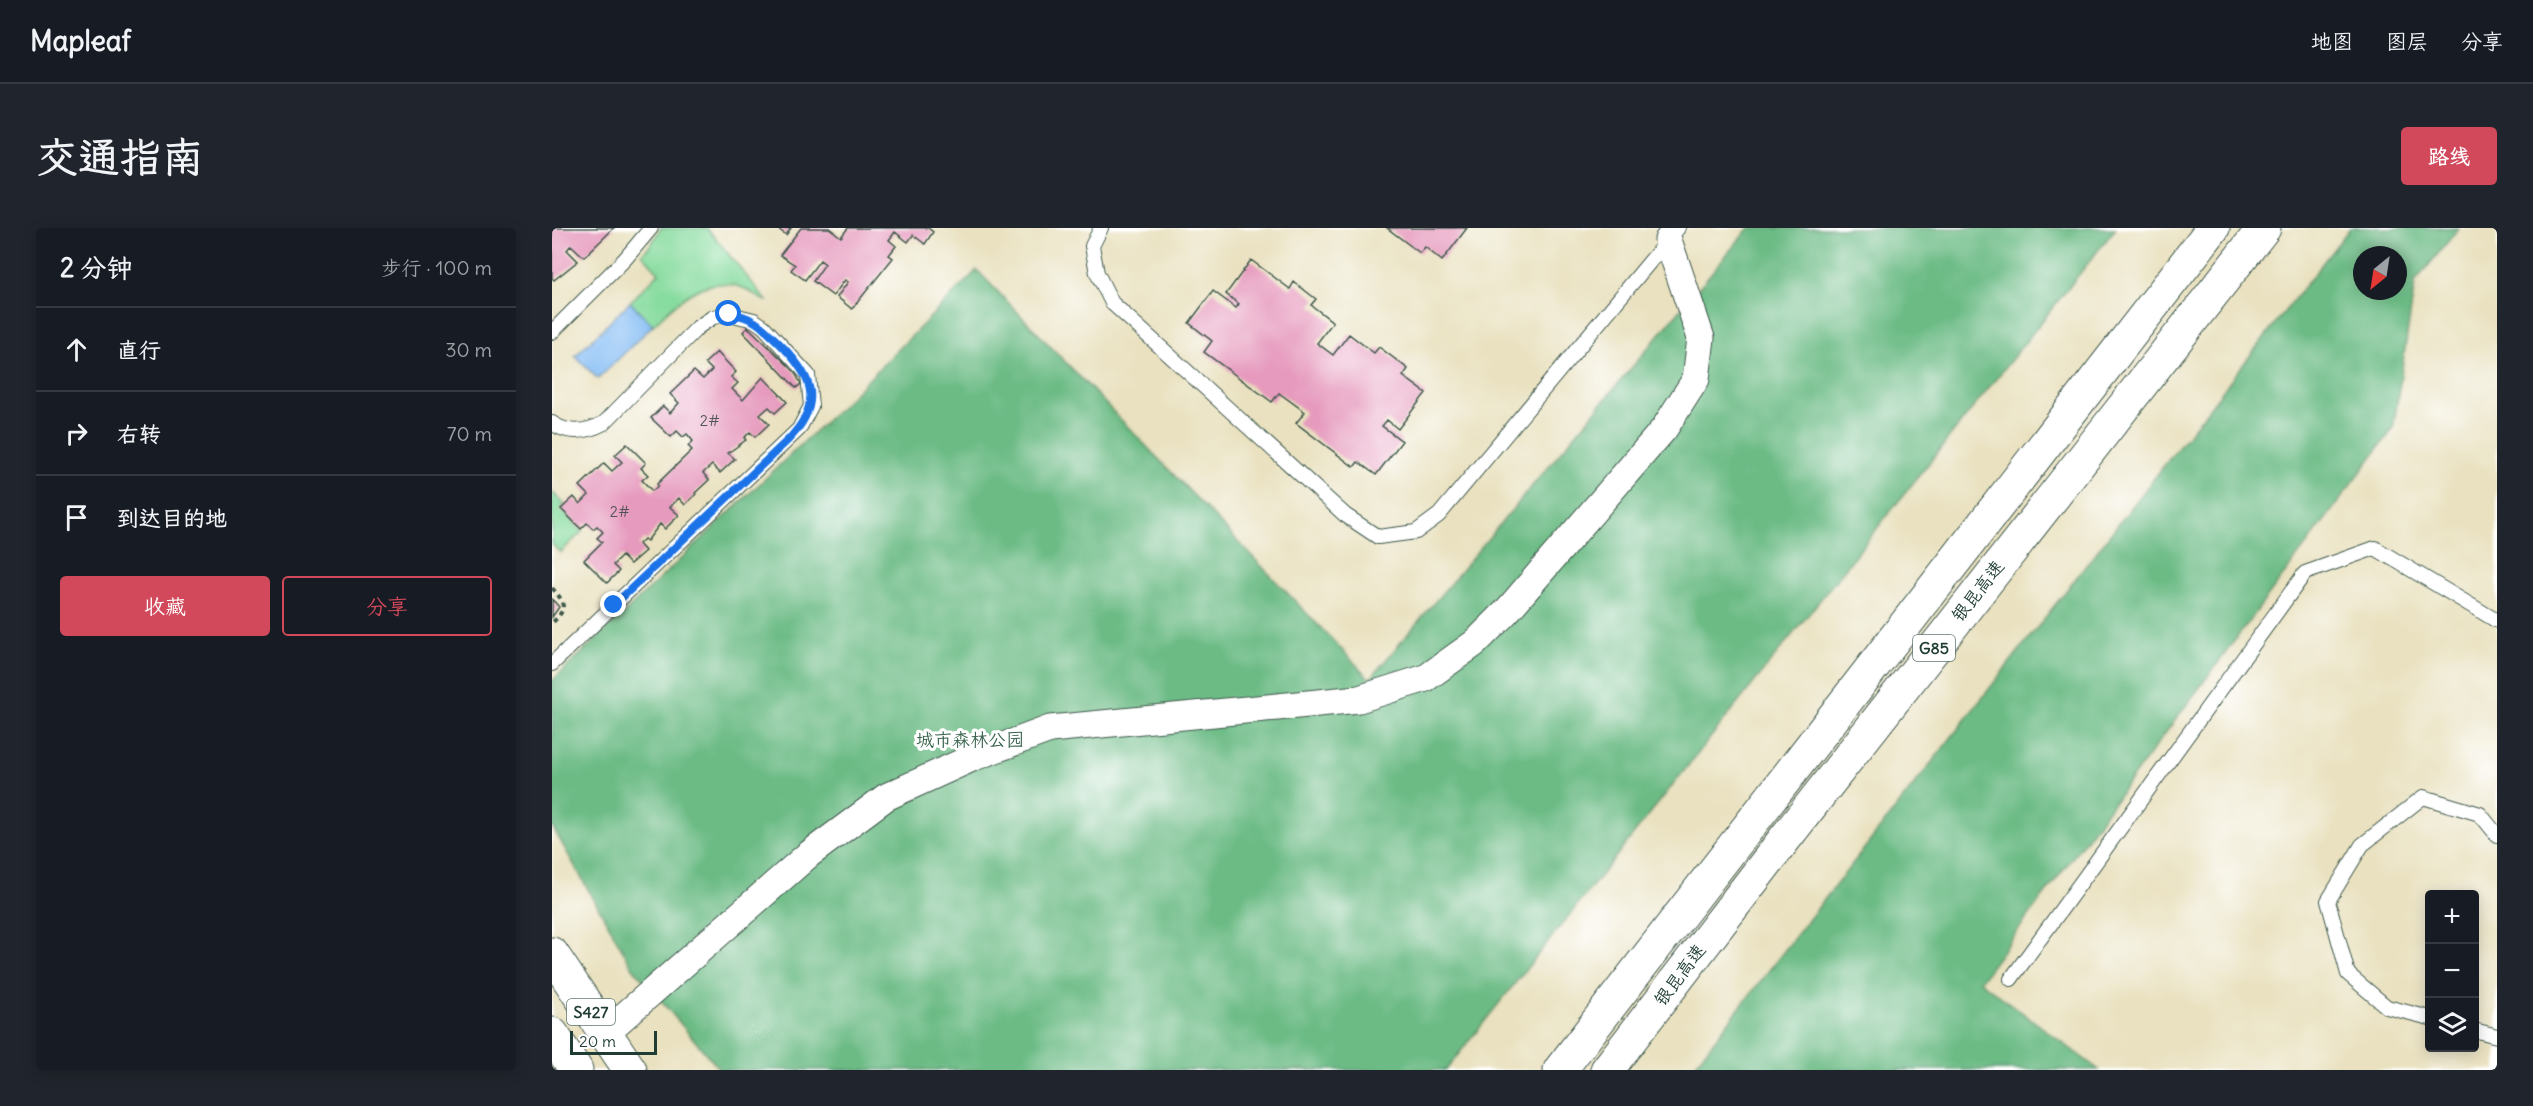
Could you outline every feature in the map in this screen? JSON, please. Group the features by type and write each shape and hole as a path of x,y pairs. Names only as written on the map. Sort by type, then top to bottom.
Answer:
{"main road":[{"name":"银昆高速","path":"1560,1070 2213,228"},
{"name":"银昆高速","path":"1607,1070 1783,841 2264,228"},
{"name":"S427","path":"552,954 630,1070"},
{"name":"S427","path":"552,1034 576,1070"}],"street":[{"path":"605,1033 808,855 886,797 965,761 1050,729 1359,699 1426,678 1475,643 1507,611 1664,429 1696,379 1701,338 1673,234"}],"lane":[{"path":"552,332 626,260 651,228"},
{"path":"1101,228 1092,246 1097,273 1112,303 1345,515 1378,537 1416,532 1439,515 1673,234"},
{"path":"552,423 577,432 593,429 604,423 698,327 719,315 739,315 754,320 764,327 808,375 811,392 811,406 799,429 552,664"},
{"path":"2011,979 2305,573 2375,548 2497,621"},
{"path":"2425,1017 2387,1007 2348,974 2328,902 2362,845 2423,797 2480,814 2497,834"},
{"path":"2479,1031 2497,1036"}],"path":[{"path":"552,588 565,607 563,614 552,623"}],"green space":[{"path":"661,228 707,228 767,301 743,288 729,284 716,284 693,292 653,325 630,302 659,273 642,254"},
{"name":"城市森林公园","path":"1749,228 2116,228 1446,1070 720,1070 633,968 552,826 552,681 848,400 977,270 1370,679"},
{"path":"2350,228 2459,228 2415,282 2393,429 1980,981 2099,1070 1691,1070"},
{"path":"552,492 565,505 561,509 583,531 560,553 552,544"}],"water":[{"path":"630,302 653,325 598,379 575,356"}],"building":[{"path":"552,228 614,228 584,257 571,245 567,250 578,261 554,280 552,278"},
{"path":"777,228 791,228 786,235"},
{"path":"801,228 829,228 841,237 848,228 928,228 933,232 925,244 913,235 908,242 895,232 889,240 896,246 889,255 893,258 852,309 837,297 848,282 845,280 833,296 813,281 825,264 820,260 805,280 791,270 795,265 780,255"},
{"path":"1387,228 1467,228 1442,261 1425,247 1420,253"},
{"path":"1251,260 1290,289 1294,282 1316,299 1311,305 1333,322 1317,343 1333,355 1349,334 1374,353 1379,347 1408,369 1403,376 1426,393 1398,429 1387,420 1382,426 1402,441 1376,475 1358,462 1354,467 1296,423 1305,412 1279,393 1272,402 1204,352 1212,341 1189,323 1213,291 1236,308 1239,304 1226,294"},
{"path":"748,327 794,371 801,384 796,388 743,332"},
{"path":"717,352 736,372 731,377 738,383 732,389 743,400 763,377 787,402 775,413 769,407 760,415 769,424 755,437 750,432 744,438 746,440 728,453 735,459 720,473 712,465 703,473 709,480 696,494 685,505 679,498 670,507 679,515 665,529 660,524 647,541 644,539 639,544 645,551 630,564 622,556 613,565 619,571 607,583 584,560 602,542 597,538 603,532 597,526 593,529 587,523 581,529 561,509 574,497 580,504 589,495 580,486 604,463 612,471 622,462 615,455 627,444 646,463 641,468 648,475 642,480 652,491 658,486 657,484 692,450 688,446 693,441 687,434 683,437 677,431 671,437 651,418 663,406 670,413 679,403 670,394 694,371 703,379 712,370 705,363"},
{"path":"552,599 559,607 552,617"}],"route":[{"path":"614,605 799,429 811,406 808,375 797,361 764,327 754,320 729,314"}]}
